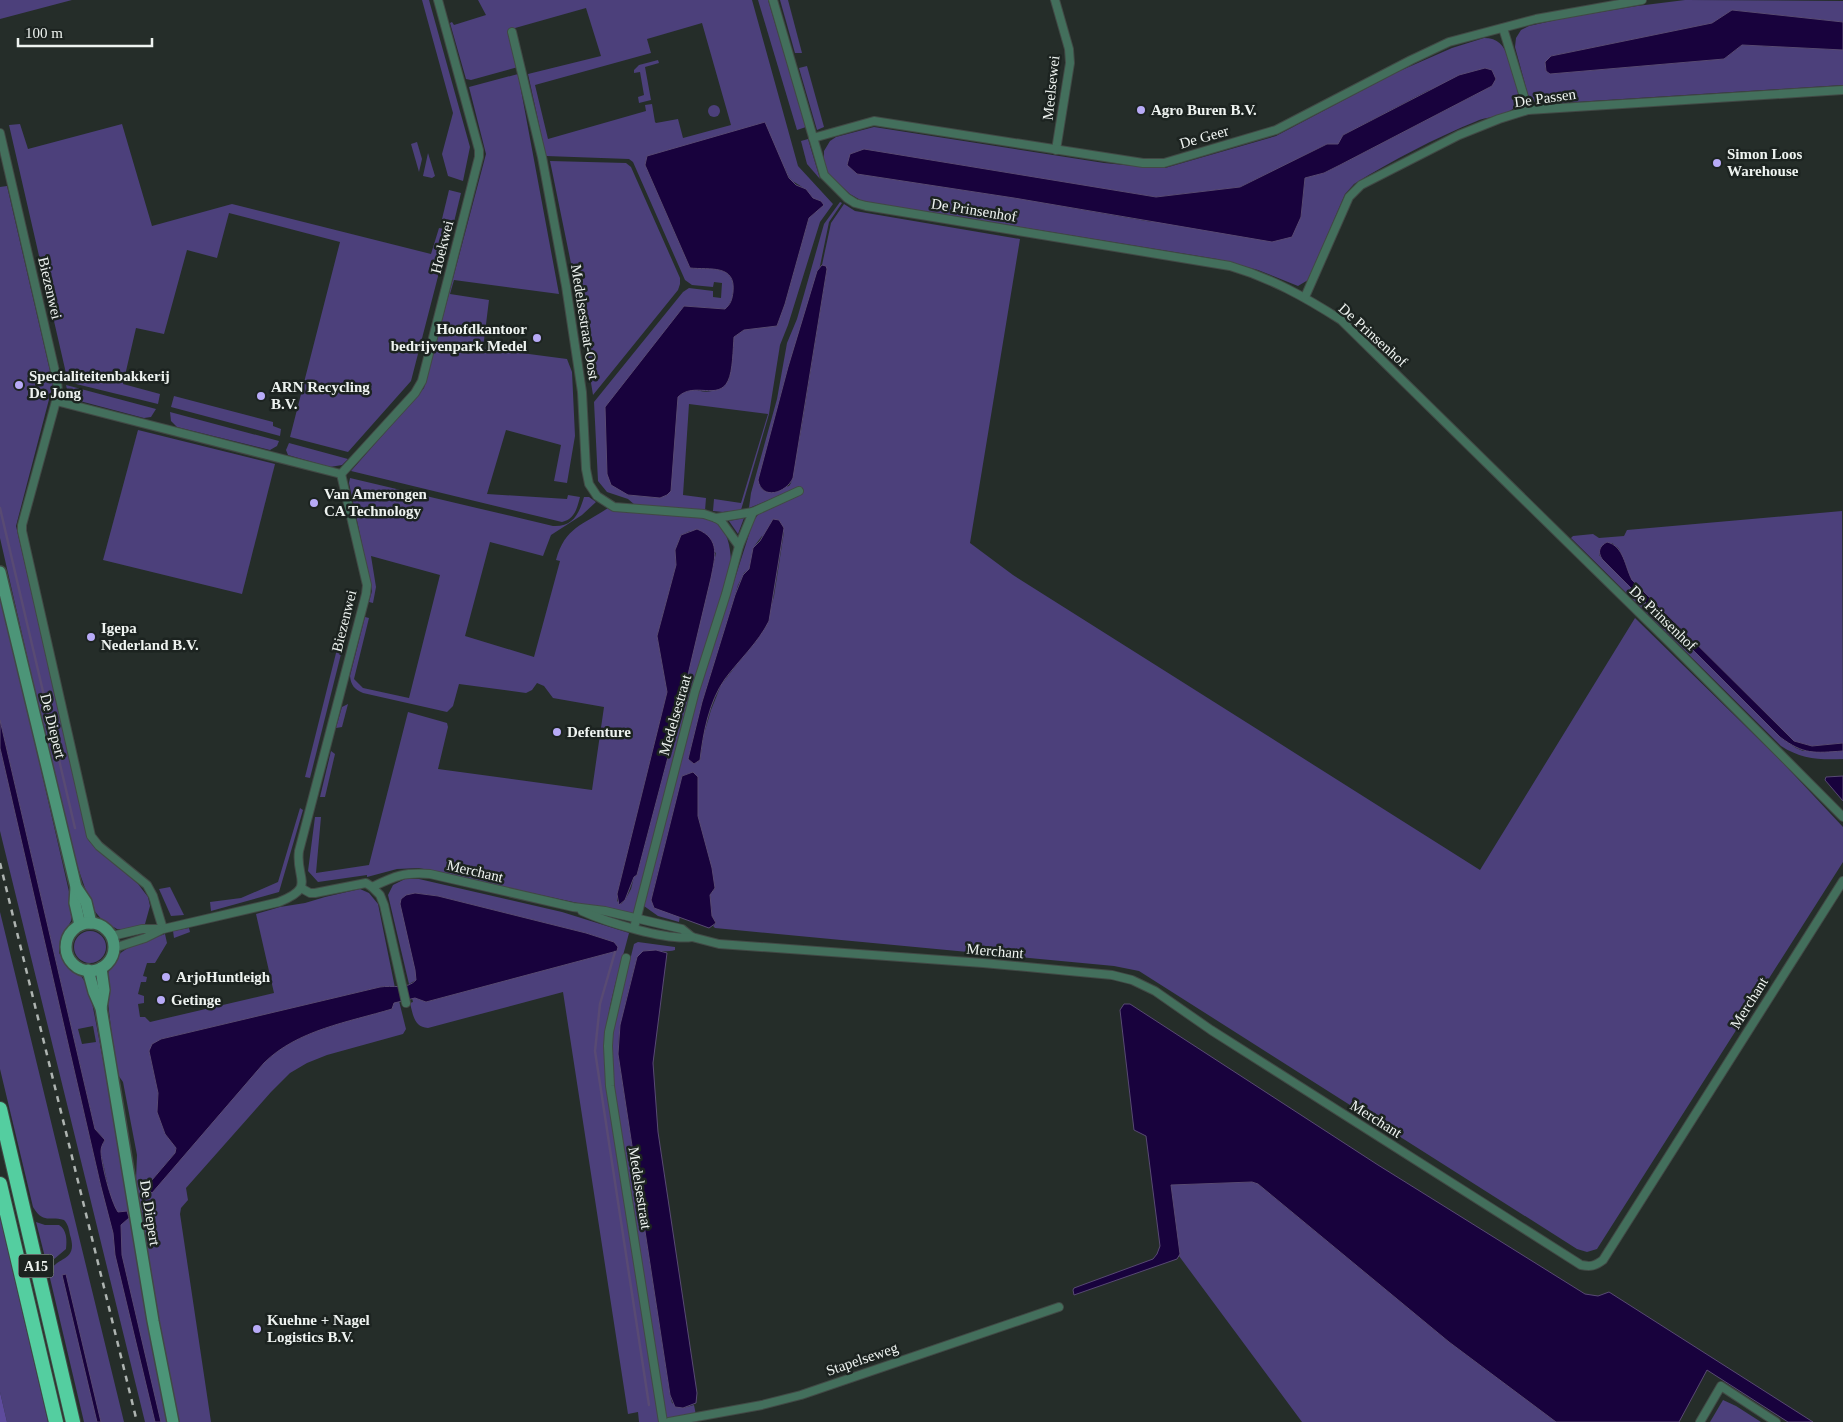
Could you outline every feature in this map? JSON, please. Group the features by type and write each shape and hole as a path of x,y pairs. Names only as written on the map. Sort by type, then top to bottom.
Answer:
{"highway":[{"name":"A15","path":"0,1109 73,1422"},
{"name":"A15","path":"0,1184 56,1422"}],"main road":[{"name":"De Diepert","path":"0,572 76,887 75,903 86,924"},
{"path":"86,924 103,926 113,942 110,960 101,968 88,970 74,964 66,951 69,935 74,929 86,924"},
{"name":"De Diepert","path":"101,968 104,990 101,1008"},
{"name":"De Diepert","path":"88,970 101,1008 153,1321 173,1422"}],"street":[{"name":"Hoekwei","path":"341,474 415,393 422,381 479,157 480,150 438,0"},
{"name":"De Prinsenhof","path":"773,0 824,175 847,198 855,203 1230,266 1279,284 1305,297 1341,320 1843,817"},
{"name":"Meelsewei","path":"1055,0 1069,49 1070,64 1056,150"},
{"name":"De Geer","path":"813,138 874,121 1143,163 1164,163 1276,130 1411,60 1450,42 1536,19 1642,0"},
{"path":"1503,28 1528,110"},
{"name":"Medelsestraat-Oost","path":"512,32 538,139 566,286 582,392 586,469 589,484 597,496 614,507 704,514 716,518 753,512 799,491"},
{"name":"De Passen","path":"1305,297 1349,197 1361,185 1459,135 1500,119 1528,110 1843,90"},
{"name":"Biezenwei","path":"0,133 57,380 56,401 22,525 22,531 91,836 99,846 147,885 153,896 163,929"},
{"path":"56,401 341,474"},
{"name":"Biezenwei","path":"300,888 302,879 298,862 299,851 367,585 341,474"},
{"name":"Medelsestraat","path":"634,928 687,722 739,546 753,512"},
{"path":"716,518 721,521 739,546"},
{"name":"Merchant","path":"300,888 315,893 366,883 372,887 396,875 411,872 430,874 573,908 605,911 682,930 692,937"},
{"name":"Merchant","path":"573,908 601,919 634,928 681,938 692,937 719,944 983,963 1112,975 1132,980 1154,991 1211,1030 1581,1265 1589,1267 1603,1260 1843,880"},
{"path":"372,887 380,895 384,905 406,1003"},
{"path":"113,942 142,930 163,929 279,902 295,895 300,888"},
{"path":"113,942 145,938 163,929"},
{"name":"Medelsestraat","path":"626,958 609,1032 610,1086 663,1422"},
{"name":"Stapelseweg","path":"669,1422 762,1405 801,1394 1059,1307"},
{"path":"1700,1422 1721,1386 1776,1422"}],"shaded area":[{"path":"0,0 72,0 0,19"},
{"path":"422,0 429,0 470,147 463,181 448,176 442,154 453,113"},
{"path":"478,0 752,0 798,166 833,204 820,222 780,345 769,414 741,510 713,511 714,499 741,503 768,414 689,404 683,495 706,498 705,511 635,505 628,499 607,492 598,481 594,402 683,292 689,288 713,291 713,297 721,298 722,283 714,282 713,287 692,285 685,280 633,162 629,159 546,156 528,74 601,56 586,8 508,30 518,67 471,80 466,79 450,23 452,22 454,25 486,15","holes":["702,23 731,125 683,138 678,119 655,122 652,104 645,105 646,111 548,139 535,85 651,53 647,39","647,156 785,168 793,181 823,205 809,218 777,326 744,330 734,337 729,380 712,391 687,390 678,397 667,495 660,498 628,495 684,306 725,309 732,299 733,283 730,277 720,270 690,268 645,165"]},
{"path":"758,0 768,0 806,127 797,130"},
{"path":"780,0 788,0 802,53 795,53"},
{"path":"1685,0 1843,1 1843,22 1732,10 1713,23 1551,56 1545,63 1546,71 1550,74 1724,59 1742,45 1843,50 1843,85 1544,104 1536,103 1528,95 1515,47 1516,38 1521,30 1529,26 1565,18"},
{"path":"1732,10 1843,22 1843,50 1742,45 1724,59 1550,74 1546,71 1545,62 1551,56 1712,23"},
{"path":"1484,38 1493,39 1500,43 1506,53 1517,87 1519,98 1515,107 1506,113 1477,121 1430,142 1354,184 1345,194 1308,280 1298,286 1258,270 1217,259 862,201 850,194 828,174 824,160 824,151 830,141 836,137 874,127 1104,163 1165,168 1276,136 1395,73 1452,48","holes":["1492,86 1324,173 1305,178 1301,217 1152,222 1014,198 857,174 1017,175 1156,197 1240,187 1327,144 1339,144 1343,135 1429,90"]},
{"path":"658,60 659,63 645,67 651,100 639,103 638,97 644,95 640,72 634,73 634,70 639,65"},
{"path":"807,66 824,127 817,130 799,68"},
{"path":"1485,68 1492,70 1496,79 1492,86 1324,173 1305,178 1301,217 1292,237 1272,242 1014,198 857,174 847,165 850,154 864,149 1156,197 1240,187 1327,144 1338,144 1343,135 1459,75"},
{"path":"518,74 559,294 454,280 450,294 489,300 483,348 567,359 572,372 575,436 567,483 554,481 561,445 506,430 487,494 567,499 568,495 580,497 573,516 562,522 351,471 424,388 486,154 469,87"},
{"path":"714,105 720,111 714,117 708,111"},
{"path":"765,122 789,178 796,185 806,189 813,198 821,201 824,205 809,218 777,326 744,330 734,337 731,372 724,387 712,391 691,391 678,397 671,491 660,498 628,495 611,485 607,474 605,407 684,306 725,309 731,301 733,292 733,283 726,273 713,269 690,268 645,165 647,156"},
{"path":"20,124 28,149 122,124 152,226 232,204 431,254 439,228 450,230 411,381 348,452 290,437 340,242 229,213 217,258 187,250 164,334 136,328 123,384 160,394 158,404 68,382 9,125"},
{"path":"808,139 820,179 807,164 801,141"},
{"path":"417,142 422,159 419,172 411,144"},
{"path":"428,153 435,176 432,178 423,176"},
{"path":"550,161 626,163 631,167 680,278 678,290 593,395 574,278"},
{"path":"7,186 53,384 16,526 89,841 138,884 148,897 150,906 145,924 131,929 117,929 103,921 92,908 71,848 0,538 0,187"},
{"path":"449,190 461,193 454,222 442,219"},
{"path":"840,202 842,203 829,222 820,266 788,367 758,480 761,488 766,492 789,486 791,483 827,269 822,265 831,223 844,204 855,211 1020,239 970,543 1013,575 1480,870 1635,618 1783,763 1843,827 1843,862 1597,1249 1587,1252 1577,1249 1139,971 1114,966 715,928 713,926 716,923 712,916 710,895 715,888 698,816 698,778 693,772 682,776 652,895 654,908 680,916 679,922 658,916 644,906 697,697 753,522 759,513 801,494 798,488 749,508 751,493 777,399 787,343 797,319 824,224","holes":["784,532 774,596 766,627 721,685 704,734 700,760 694,764 688,759 702,702 738,585 744,573 749,569 753,548 762,536"]},
{"path":"822,265 826,266 827,269 793,478 785,488 769,493 760,487 758,480 788,367 817,271"},
{"path":"66,385 156,409 151,417 144,418 76,400 68,394"},
{"path":"174,396 273,422 273,426 281,429 280,436 171,407"},
{"path":"170,412 279,441 277,446 270,450 177,427 171,421"},
{"path":"138,430 275,464 242,594 103,560"},
{"path":"289,443 348,459 342,465 330,467 288,455 286,450"},
{"path":"350,478 553,526 560,526 570,522 580,509 584,497 589,497 596,502 582,515 551,535 543,556 490,542 465,636 534,657 560,561 556,560 560,549 564,540 583,523 608,508 617,511 699,517 716,522 723,530 729,544 731,560 634,914 419,868 397,869 367,877 367,875 318,882 308,871 315,817 321,817 316,873 369,865 408,712 447,723 448,727 438,769 592,790 604,707 553,698 544,686 537,683 532,690 526,693 459,684 453,706 447,712 363,693 355,688 350,676 365,617 369,618 354,679 363,688 409,698 440,575 371,556 376,587 373,603 369,602 372,591 349,483","holes":["690,531 716,553 672,742 637,875 634,877 631,889 621,904 617,901 617,894 667,692 657,636 676,565 675,550 681,535"]},
{"path":"1842,511 1843,743 1812,746 1794,741 1631,580 1619,549 1612,543 1599,555 1780,737 1803,751 1843,751 1843,759 1810,758 1796,754 1781,746 1571,538 1573,536 1593,534 1599,538 1624,536 1627,530"},
{"path":"744,518 738,534 729,521"},
{"path":"773,519 779,520 784,528 769,621 759,637 719,688 708,718 700,760 694,764 688,759 702,702 735,595 743,575 749,569 753,548 760,541"},
{"path":"697,529 705,533 713,543 715,556 711,578 672,742 637,875 634,877 625,900 619,905 617,894 667,692 657,636 676,565 675,550 681,535"},
{"path":"1607,542 1613,544 1621,552 1632,580 1794,741 1812,746 1843,743 1843,751 1810,752 1788,743 1780,737 1602,559 1600,549"},
{"path":"0,591 73,909 71,921 60,941 59,953 71,970 81,976 89,988 110,1096 146,1314 168,1422 145,1422 0,831 0,748 101,1187 108,1186 100,1149 105,1140 95,1129 0,720","holes":["93,1026 96,1042 82,1044 78,1029"]},
{"path":"343,625 348,626 310,778 305,777"},
{"path":"348,704 342,727 336,728 342,707"},
{"path":"0,720 95,1129 105,1140 101,1151 107,1182 112,1200 118,1212 127,1211 129,1218 121,1225 122,1255 161,1422 155,1422 115,1255 113,1233 0,748"},
{"path":"331,751 335,754 325,797 320,797"},
{"path":"693,772 698,777 698,816 712,868 715,888 710,895 712,916 716,923 709,928 654,908 651,900 682,776"},
{"path":"1843,776 1843,801 1825,780 1826,777"},
{"path":"300,808 303,810 279,892 211,911 210,902 241,898 278,882"},
{"path":"405,879 419,879 562,912 629,933 609,1013 605,1040 605,1065 607,1090 659,1422 639,1422 638,1412 628,1414 563,992 428,1028 417,1023 410,1003 413,1002 412,998 426,1002 617,951 614,942 586,933 438,896 415,893 416,980 409,984 388,895 393,885"},
{"path":"170,887 184,915 171,916 159,889"},
{"path":"360,889 369,893 378,904 395,988 389,986 380,987 161,1039 149,1051 158,1093 157,1112 165,1134 176,1147 175,1153 146,1187 264,1063 292,1042 324,1028 392,1009 394,1003 399,1001 406,1029 403,1034 327,1055 307,1063 290,1073 186,1188 188,1200 181,1208 180,1214 211,1422 178,1422 137,1196 137,1155 123,1082 116,1072 106,985 108,972 119,955 126,949 165,934 167,943 155,963 147,963 143,976 147,977 146,982 141,982 138,994 144,996 144,1003 138,1004 140,1017 145,1017 150,1022 274,993 256,914"},
{"path":"415,893 438,896 586,933 614,942 618,947 617,951 426,1002 415,998 394,1003 392,1009 324,1028 292,1042 264,1063 152,1193 146,1187 175,1153 176,1148 165,1134 157,1112 158,1093 149,1051 152,1044 161,1039 380,987 404,986 412,983 416,980 415,970 400,904 401,899 406,895"},
{"path":"0,912 124,1422 84,1422 49,1274 56,1264 69,1255 72,1244 69,1231 64,1220 44,1218 33,1207 0,1069"},
{"path":"189,928 190,932 174,938 173,931"},
{"path":"90,931 96,932 101,936 105,941 105,953 101,958 96,962 90,963 84,962 79,958 75,953 74,947 75,941 79,936 84,932"},
{"path":"638,942 675,947 675,950 671,951 643,951 637,957 619,1034 618,1054 670,1395 672,1403 683,1408 694,1405 696,1415 672,1419 665,1417 613,1081 611,1046 613,1029 634,944"},
{"path":"656,950 667,953 653,1063 658,1132 697,1393 696,1403 683,1408 675,1407 670,1395 618,1054 620,1025 637,957 643,951"},
{"path":"1124,1004 1130,1004 1378,1165 1585,1294 1598,1296 1609,1292 1813,1422 1788,1422 1707,1370 1679,1422 1556,1422 1449,1342 1258,1184 1252,1182 1171,1185 1180,1254 1177,1259 1074,1295 1074,1288 1153,1259 1160,1246 1146,1136 1134,1130 1120,1010"},
{"path":"1252,1182 1258,1184 1449,1342 1556,1422 1302,1422 1179,1256 1171,1185"},
{"path":"0,1217 48,1422 7,1422 0,1392"},
{"path":"36,1222 45,1225 59,1225 64,1230 66,1236 66,1249 47,1265"},
{"path":"66,1274 101,1422 97,1422 62,1275"},
{"path":"0,1392 7,1422 0,1422"},
{"path":"1723,1400 1736,1406 1761,1422 1710,1422"}],"waterway":[{"path":"0,508 75,828"},
{"path":"615,952 600,1004 595,1051 649,1405"}],"railway":[{"path":"0,863 137,1422"}],"place":[{"name":"Agro Buren B.V.","path":"1141,110"},
{"name":"Simon Loos Warehouse","path":"1717,163"},
{"name":"Hoofdkantoor bedrijvenpark Medel","path":"537,338"},
{"name":"Specialiteitenbakkerij De Jong","path":"19,385"},
{"name":"ARN Recycling B.V.","path":"261,396"},
{"name":"Van Amerongen CA Technology","path":"314,503"},
{"name":"Igepa Nederland B.V.","path":"91,637"},
{"name":"Defenture","path":"557,732"},
{"name":"ArjoHuntleigh","path":"166,977"},
{"name":"Getinge","path":"161,1000"},
{"name":"Kuehne + Nagel Logistics B.V.","path":"257,1329"}]}
